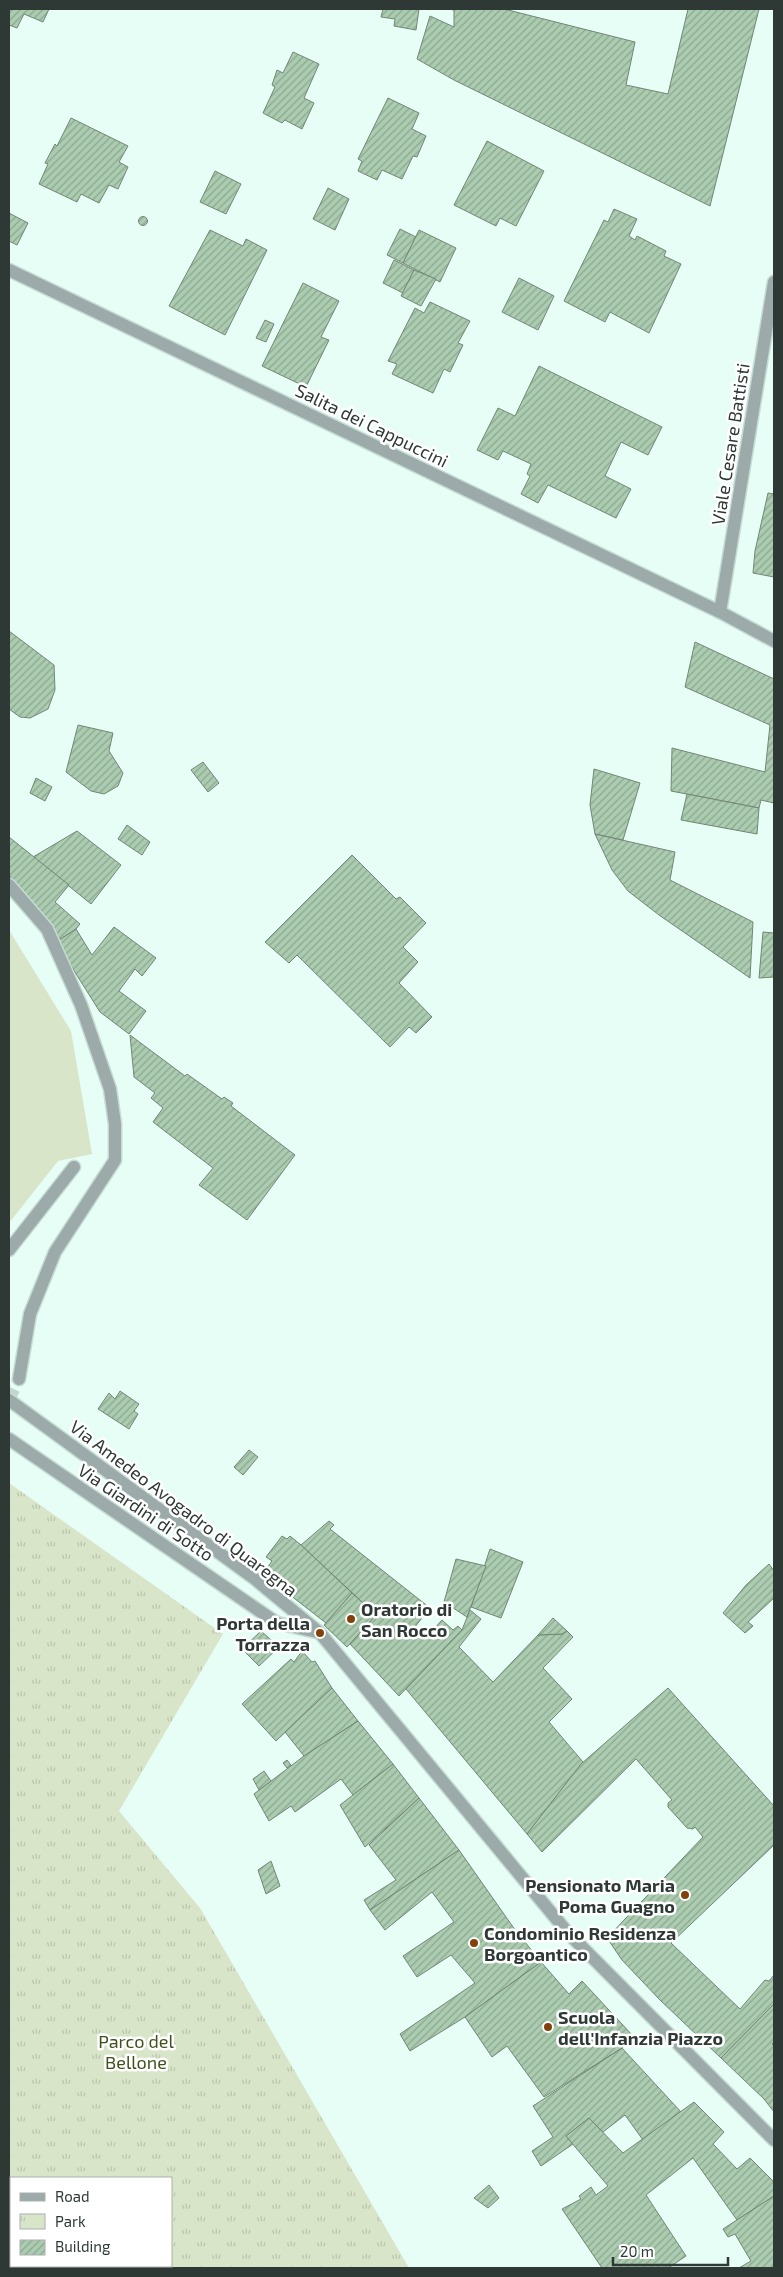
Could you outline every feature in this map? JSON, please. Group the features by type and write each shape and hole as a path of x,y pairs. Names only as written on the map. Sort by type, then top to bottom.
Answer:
{"street":[{"name":"Salita dei Cappuccini","path":"9,270 720,612 774,641"},
{"name":"Viale Cesare Battisti","path":"720,612 774,282"},
{"path":"9,884 47,929 81,1005 110,1089 115,1124 115,1160 55,1252 30,1314 19,1379"},
{"path":"9,1250 74,1167"},
{"name":"Via Amedeo Avogadro di Quaregna","path":"9,1400 255,1579 320,1633 568,1933 774,2140"},
{"name":"Via Giardini di Sotto","path":"9,1439 277,1623 320,1633"}],"green space":[{"path":"9,930 71,1031 92,1154 58,1161 9,1223"},
{"name":"Parco del Bellone","path":"9,1483 223,1634 119,1811 200,1908 409,2268 9,2268"}],"building":[{"path":"9,9 49,9 43,22 24,14 17,28 9,25"},
{"path":"383,9 419,9 416,30 394,26 395,19 381,17"},
{"path":"448,9 504,9 635,42 626,85 668,94 688,9 759,9 710,206 454,80 417,59 430,16 454,27 454,10"},
{"path":"293,52 319,64 304,98 314,103 302,129 285,120 282,123 263,113 275,87 272,85 277,70 283,73"},
{"path":"388,98 419,113 412,129 426,136 417,157 413,156 402,179 382,170 377,180 358,171 362,161 358,159"},
{"path":"71,118 128,146 119,162 128,167 118,189 109,185 99,203 81,194 77,202 39,184 48,164 45,163 55,144 57,146"},
{"path":"487,141 544,171 516,226 500,218 496,226 454,205"},
{"path":"215,171 241,184 226,214 200,202"},
{"path":"328,188 349,199 335,230 313,219"},
{"path":"614,209 637,219 629,236 635,240 637,236 666,251 664,256 681,264 649,333 610,312 605,322 564,301 604,220 608,222"},
{"path":"9,213 28,223 17,245 9,241"},
{"path":"143,216 148,221 143,226 138,221"},
{"path":"400,229 416,237 403,263 387,255"},
{"path":"210,230 243,246 246,239 267,250 225,335 169,306"},
{"path":"419,230 456,248 440,282 403,263"},
{"path":"394,260 414,270 403,293 383,283"},
{"path":"414,270 436,279 421,306 401,296"},
{"path":"519,278 554,296 538,330 502,312"},
{"path":"303,283 339,301 321,337 329,340 306,387 262,366"},
{"path":"430,302 470,321 458,343 463,345 450,372 444,369 433,393 392,374 397,364 388,361 415,308 424,313"},
{"path":"265,320 274,324 266,342 256,338"},
{"path":"539,366 662,427 648,455 621,442 605,476 631,489 616,518 548,485 538,503 521,494 530,476 527,474 531,464 503,451 498,460 477,450 498,408 515,416"},
{"path":"768,493 774,494 774,577 753,573 755,551"},
{"path":"9,631 54,665 55,690 48,709 30,718 20,717 9,709"},
{"path":"695,642 774,679 774,803 761,800 759,808 671,791 672,748 765,772 770,725 685,687"},
{"path":"78,725 113,733 109,751 123,773 118,786 104,794 91,791 66,772"},
{"path":"203,762 219,783 208,792 191,770"},
{"path":"594,769 640,783 623,840 595,834 590,805"},
{"path":"36,778 52,787 45,801 30,793"},
{"path":"687,794 759,808 757,834 681,820"},
{"path":"127,825 150,842 142,855 118,839"},
{"path":"77,831 121,865 91,904 33,857"},
{"path":"595,834 675,852 670,880 753,922 750,978 659,915 628,891 612,870"},
{"path":"9,837 69,885 55,902 80,924 76,929 56,942 9,875"},
{"path":"352,855 396,899 400,897 426,923 403,947 418,962 399,983 432,1017 416,1033 409,1027 390,1047 297,955 289,963 265,942"},
{"path":"114,927 156,958 142,976 135,969 119,991 146,1011 129,1034 100,1012 56,942 76,929 92,955"},
{"path":"763,932 774,933 774,977 759,978"},
{"path":"130,1035 185,1076 187,1074 222,1099 224,1097 233,1103 231,1106 295,1155 247,1220 199,1185 213,1168 153,1122 163,1108 151,1098 155,1093 134,1077"},
{"path":"120,1391 139,1404 134,1411 138,1414 129,1429 98,1409 109,1393 115,1399"},
{"path":"249,1450 258,1457 243,1475 234,1467"},
{"path":"329,1521 334,1525 330,1529 430,1608 414,1628 427,1637 442,1620 453,1630 458,1626 462,1630 399,1696 350,1644 376,1615 301,1545"},
{"path":"282,1536 287,1539 290,1536 352,1593 326,1623 263,1574 272,1561 266,1557"},
{"path":"490,1549 523,1562 501,1618 471,1607"},
{"path":"456,1559 486,1566 467,1617 444,1602"},
{"path":"769,1564 774,1571 774,1598 748,1622 753,1626 745,1633 723,1613 746,1585"},
{"name":"Oratorio di San Rocco","path":"352,1593 376,1615 347,1647 324,1625"},
{"path":"470,1610 481,1619 459,1647 493,1682 538,1635 562,1634 567,1631 573,1637 543,1668 572,1699 549,1722 583,1762 527,1834 406,1689 462,1630"},
{"path":"553,1618 567,1631 562,1634 538,1635"},
{"path":"261,1631 279,1647 259,1666 242,1649"},
{"path":"302,1651 312,1662 315,1661 332,1688 276,1741 242,1704 291,1659 294,1662"},
{"path":"332,1688 358,1721 304,1756 285,1732"},
{"name":"Pensionato Maria Poma Guagno","path":"668,1688 774,1806 774,1845 671,1943 740,2009 765,1980 769,1981 774,1975 774,2004 721,2058 660,2000 622,1960 607,1938 703,1837 695,1827 693,1829 687,1828 668,1807 668,1803 672,1800 636,1759 542,1852 527,1834 581,1764"},
{"path":"358,1721 393,1764 353,1795 341,1779 295,1812 291,1806 269,1821 254,1794 304,1756"},
{"path":"287,1760 291,1765 287,1768 283,1763"},
{"path":"393,1764 419,1798 365,1847 340,1805"},
{"path":"264,1771 271,1781 259,1790 253,1779"},
{"path":"419,1798 459,1850 370,1910 364,1900 396,1880 369,1845"},
{"name":"Condominio Residenza Borgoantico","path":"459,1850 513,1927 541,1962 465,2017 410,2051 400,2034 475,1983 451,1955 417,1977 403,1956 454,1922 432,1892 385,1930 370,1910"},
{"path":"271,1861 280,1886 266,1894 258,1870"},
{"name":"Scuola dell'Infanzia Piazzo","path":"541,1962 569,1994 582,1981 634,2037 622,2048 544,2097 507,2046 492,2057 465,2017"},
{"path":"774,2004 774,2042 772,2044 774,2046 774,2112 764,2099 721,2058"},
{"path":"622,2048 681,2112 643,2140 625,2115 603,2132 589,2118 566,2136 573,2144 541,2166 532,2151 553,2137 533,2106"},
{"path":"694,2102 724,2132 713,2144 737,2169 750,2158 774,2182 774,2196 737,2220 693,2158 646,2195 686,2256 668,2268 602,2268 562,2209 581,2199 579,2196 591,2187 596,2195 608,2186 566,2136 589,2118 623,2153"},
{"path":"489,2185 499,2198 488,2208 474,2198"},
{"path":"774,2196 774,2268 739,2268 751,2261 735,2234 728,2237 723,2229"}],"tunnel":[{"path":"9,1400 19,1379"}],"place":[{"name":"Oratorio di San Rocco","path":"351,1619"},
{"name":"Porta della Torrazza","path":"320,1633"},
{"name":"Pensionato Maria Poma Guagno","path":"685,1895"},
{"name":"Condominio Residenza Borgoantico","path":"474,1943"},
{"name":"Scuola dell'Infanzia Piazzo","path":"548,2027"}]}
